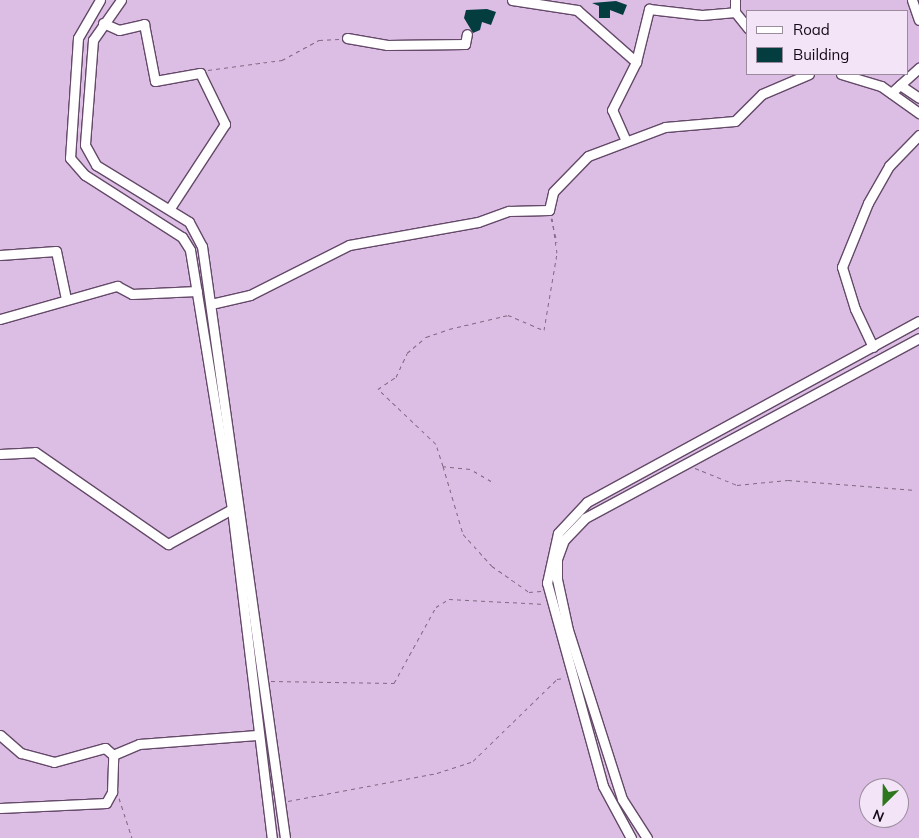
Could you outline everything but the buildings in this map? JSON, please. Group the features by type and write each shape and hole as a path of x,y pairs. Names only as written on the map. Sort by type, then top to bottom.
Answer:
{"street":[{"path":"100,0 78,38 70,158 85,175 182,237 190,250 232,509 256,735 272,838"},
{"path":"121,0 103,23 93,40 85,145 88,157 170,208 198,234 211,304 261,683 284,838"},
{"path":"512,0 577,10 636,62"},
{"path":"735,0 734,12 746,26"},
{"path":"912,0 919,20"},
{"path":"626,141 612,110 636,62 649,9 702,15 734,12"},
{"path":"103,23 118,30 144,24 155,81 200,73 225,124 170,208"},
{"path":"347,38 387,45 465,44 466,34"},
{"path":"891,93 919,68"},
{"path":"211,304 250,295 349,246 478,222 509,211 549,210 554,192 569,172 588,156 666,127 735,121 762,94 807,75"},
{"path":"845,75 891,93 919,113"},
{"path":"900,85 919,98"},
{"path":"873,347 854,309 842,267 868,203 889,166 919,135"},
{"path":"0,255 56,251 66,299"},
{"path":"0,319 118,286 132,294 197,290"},
{"path":"631,838 603,786 549,590 558,533 587,502 919,321"},
{"path":"647,838 622,799 598,733 568,630 557,559 573,526 919,338"},
{"path":"0,454 35,452 168,544 232,509"},
{"path":"0,735 21,753 54,762 105,748 113,755"},
{"path":"113,755 138,744 256,735"},
{"path":"0,808 106,803 112,792 113,755"}],"path":[{"path":"200,73 227,65 282,60 319,40 347,38"},
{"path":"549,210 557,242 544,330 508,315 434,334 407,353 396,377 378,389 436,444 463,534 492,566 529,592 549,590"},
{"path":"686,463 737,485 788,480 916,490"},
{"path":"443,466 470,469 491,481"},
{"path":"261,683 394,683 436,607 449,599 553,605"},
{"path":"278,803 437,773 473,761 557,679 572,677"},
{"path":"112,792 132,838"}]}
